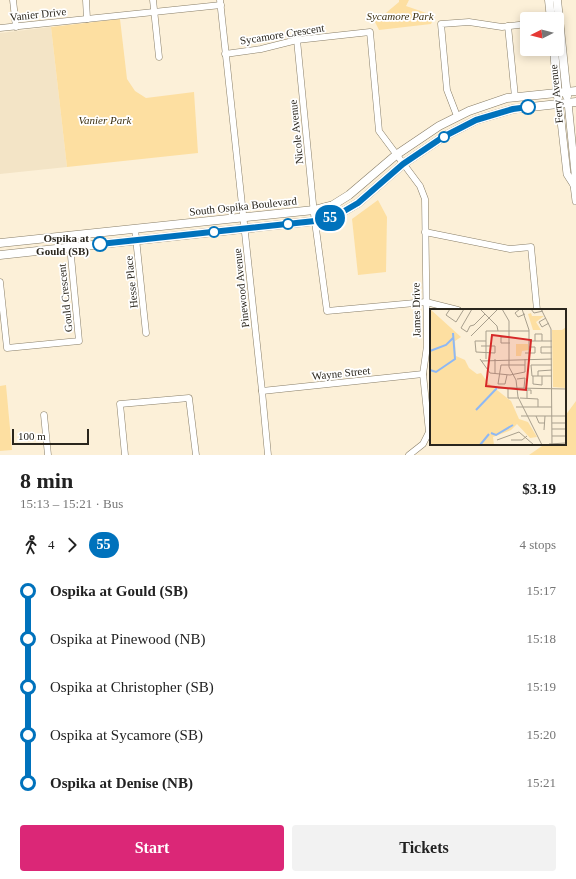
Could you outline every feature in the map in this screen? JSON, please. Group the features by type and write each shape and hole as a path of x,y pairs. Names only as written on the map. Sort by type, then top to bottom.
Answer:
{"main road":[{"name":"Ferry Avenue","path":"549,0 553,12"},
{"name":"Ferry Avenue","path":"556,12 557,0"},
{"name":"Ferry Avenue","path":"555,56 559,104"},
{"name":"Ferry Avenue","path":"562,56 567,92 572,102"},
{"name":"South Ospika Boulevard","path":"0,243 314,210 333,205 349,195 396,155 439,126 458,116 507,98 576,90"},
{"name":"South Ospika Boulevard","path":"0,254 244,229 315,221 334,217 358,203 403,164 443,137 476,120 513,109 572,102"}],"street":[{"path":"13,0 16,26"},
{"path":"86,0 87,18"},
{"path":"153,0 159,57"},
{"name":"Vanier Drive","path":"0,28 155,12 220,3"},
{"name":"Pinewood Avenue","path":"220,3 268,455"},
{"path":"458,116 448,90 441,24 469,22 502,27 520,25"},
{"path":"508,26 515,97"},
{"name":"Sycamore Crescent","path":"226,54 261,49 297,40 370,32 379,131 403,164"},
{"name":"Nicole Avenue","path":"297,40 315,221 326,311 426,302"},
{"name":"Ferry Avenue","path":"572,102 576,174 574,185 576,201"},
{"name":"Ferry Avenue","path":"559,104 567,174 574,185"},
{"name":"James Drive","path":"403,164 420,186 425,199 427,346 423,374 429,432 423,444 409,455"},
{"name":"Hesse Place","path":"135,229 146,333"},
{"path":"425,232 510,249 531,246 537,309"},
{"name":"Gould Crescent","path":"0,282 7,348 79,341 69,236"},
{"path":"426,302 454,309"},
{"name":"Wayne Street","path":"262,391 423,374"},
{"path":"125,455 120,404 189,398 196,455"},
{"path":"44,415 48,455"}],"shaded area":[{"path":"51,27 67,167 0,174 0,33"}],"green space":[{"name":"Sycamore Park","path":"399,0 409,0 406,6 435,16 431,24 379,30 375,22 399,2"},
{"name":"Vanier Park","path":"120,19 127,79 135,91 146,98 194,92 198,153 67,167 51,27"},
{"path":"378,200 387,217 386,272 358,275 352,219"},
{"path":"6,385 12,450 0,451 0,386"},
{"path":"576,401 576,455 529,455 544,445 566,445 566,415"}],"bus line":[{"name":"55","path":"100,244 315,221 334,217 358,203 403,164 443,137 476,120 513,109 528,107"}],"place":[{"name":"Ospika at Gould (SB)","path":"100,244"}]}
